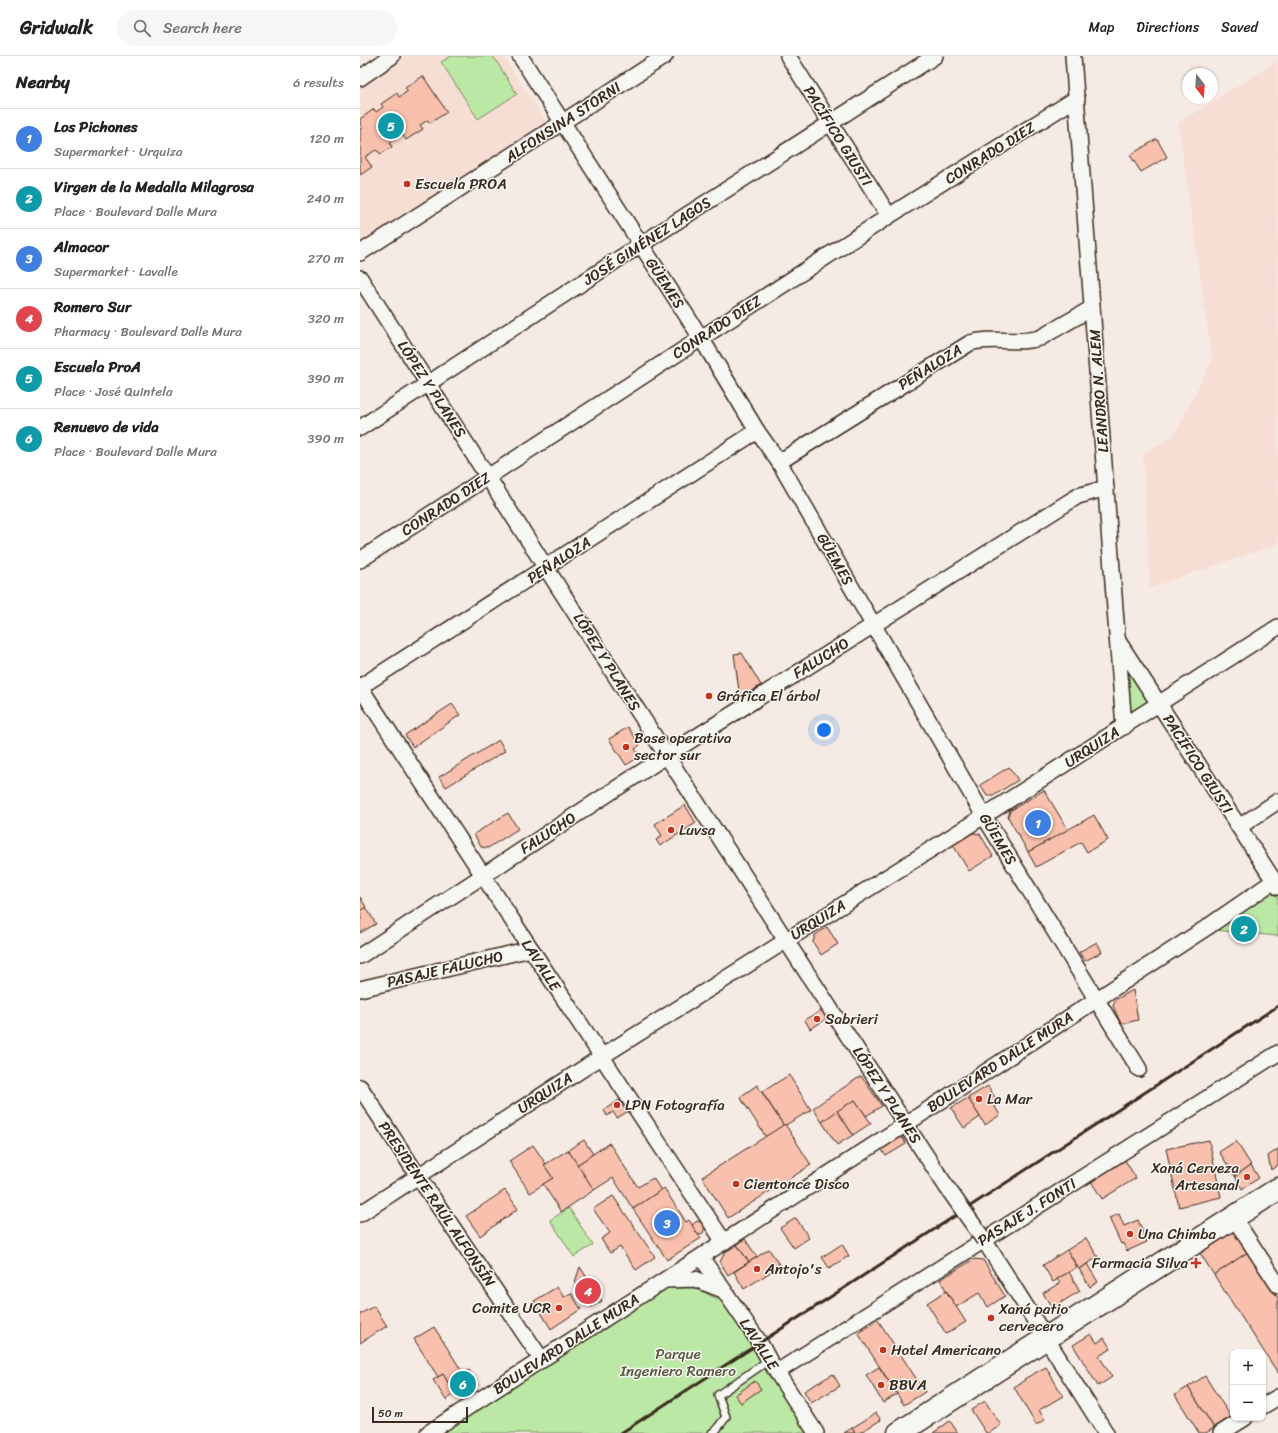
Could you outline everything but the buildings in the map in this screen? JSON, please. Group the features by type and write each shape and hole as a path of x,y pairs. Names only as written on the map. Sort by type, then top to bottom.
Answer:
{"highway":[{"path":"910,1428 1046,1338 1278,1189"}],"street":[{"path":"360,78 392,56"},
{"name":"GÜEMES","path":"520,56 701,338 757,431 779,462 984,816 1139,1068"},
{"name":"ALFONSINA STORNI","path":"360,253 665,56"},
{"name":"PACÍFICO GIUSTI","path":"788,56 889,216"},
{"name":"JOSÉ GIMÉNEZ LAGOS","path":"360,428 640,245 934,56"},
{"name":"LEANDRO N. ALEM","path":"1073,56 1124,727"},
{"name":"CONRADO DIEZ","path":"360,560 889,216 1076,98"},
{"name":"LÓPEZ Y PLANES","path":"360,278 666,756 946,1186 984,1240"},
{"name":"PEÑALOZA","path":"779,462 970,343 980,340 1030,341 1040,338 1092,308"},
{"name":"PEÑALOZA","path":"360,687 547,568 757,431"},
{"name":"FALUCHO","path":"360,956 666,756 873,624 1078,496 1106,488"},
{"name":"URQUIZA","path":"360,1214 601,1057 984,816 1278,627"},
{"name":"PACÍFICO GIUSTI","path":"1118,640 1276,884"},
{"name":"LAVALLE","path":"360,687 601,1057 724,1242"},
{"path":"1239,827 1278,801"},
{"name":"BOULEVARD DALLE MURA","path":"428,1433 906,1124 1096,999 1276,884"},
{"name":"PASAJE FALUCHO","path":"360,989 531,950"},
{"name":"PASAJE J. FONTI","path":"773,1366 984,1240 1278,1053"},
{"name":"PRESIDENTE RAÚL ALFONSÍN","path":"360,1087 542,1360"},
{"path":"1234,1218 1278,1285"},
{"path":"984,1240 1106,1433"},
{"name":"LAVALLE","path":"701,1257 760,1343 816,1433"},
{"path":"664,1280 695,1279 723,1290"},
{"path":"1266,1404 1278,1396"},
{"path":"1221,1433 1239,1421"}],"lane":[{"path":"712,1433 726,1417 718,1395 773,1366"}],"shaded area":[{"name":"Escuela PROA","path":"404,56 503,56 547,122 360,246 360,85"},
{"path":"1278,60 1278,544 1150,588 1143,453 1174,436 1212,359 1178,123 1208,104 1218,104 1218,98"}],"green space":[{"path":"451,56 493,56 517,94 478,119 441,62"},
{"path":"1117,640 1159,704 1124,727"},
{"path":"1273,887 1278,895 1278,936 1213,930"},
{"path":"569,1208 593,1245 574,1257 550,1220"},
{"name":"Parque Ingeniero Romero","path":"663,1288 696,1288 723,1302 806,1433 441,1433"}],"railway":[{"path":"621,1433 1278,1006"}],"place":[{"name":"Escuela ProA","path":"391,126"},
{"name":"Escuela PROA","path":"407,184"},
{"name":"Gráfica El árbol","path":"709,696"},
{"name":"Base operativa sector sur","path":"626,747"},
{"name":"Los Pichones","path":"1038,823"},
{"name":"Luvsa","path":"671,830"},
{"name":"Virgen de la Medalla Milagrosa","path":"1244,929"},
{"name":"Sabrieri","path":"817,1019"},
{"name":"La Mar","path":"979,1099"},
{"name":"LPN Fotografía","path":"617,1105"},
{"name":"Xaná Cerveza Artesanal","path":"1247,1177"},
{"name":"Cientonce Disco","path":"736,1184"},
{"name":"Almacor","path":"667,1223"},
{"name":"Una Chimba","path":"1130,1234"},
{"name":"Farmacia Silva","path":"1196,1263"},
{"name":"Antojo's","path":"757,1269"},
{"name":"Romero Sur","path":"588,1291"},
{"name":"Comite UCR","path":"559,1308"},
{"name":"Xaná patio cervecero","path":"991,1318"},
{"name":"Hotel Americano","path":"883,1350"},
{"name":"Renuevo de vida","path":"463,1384"},
{"name":"BBVA","path":"881,1385"}]}
